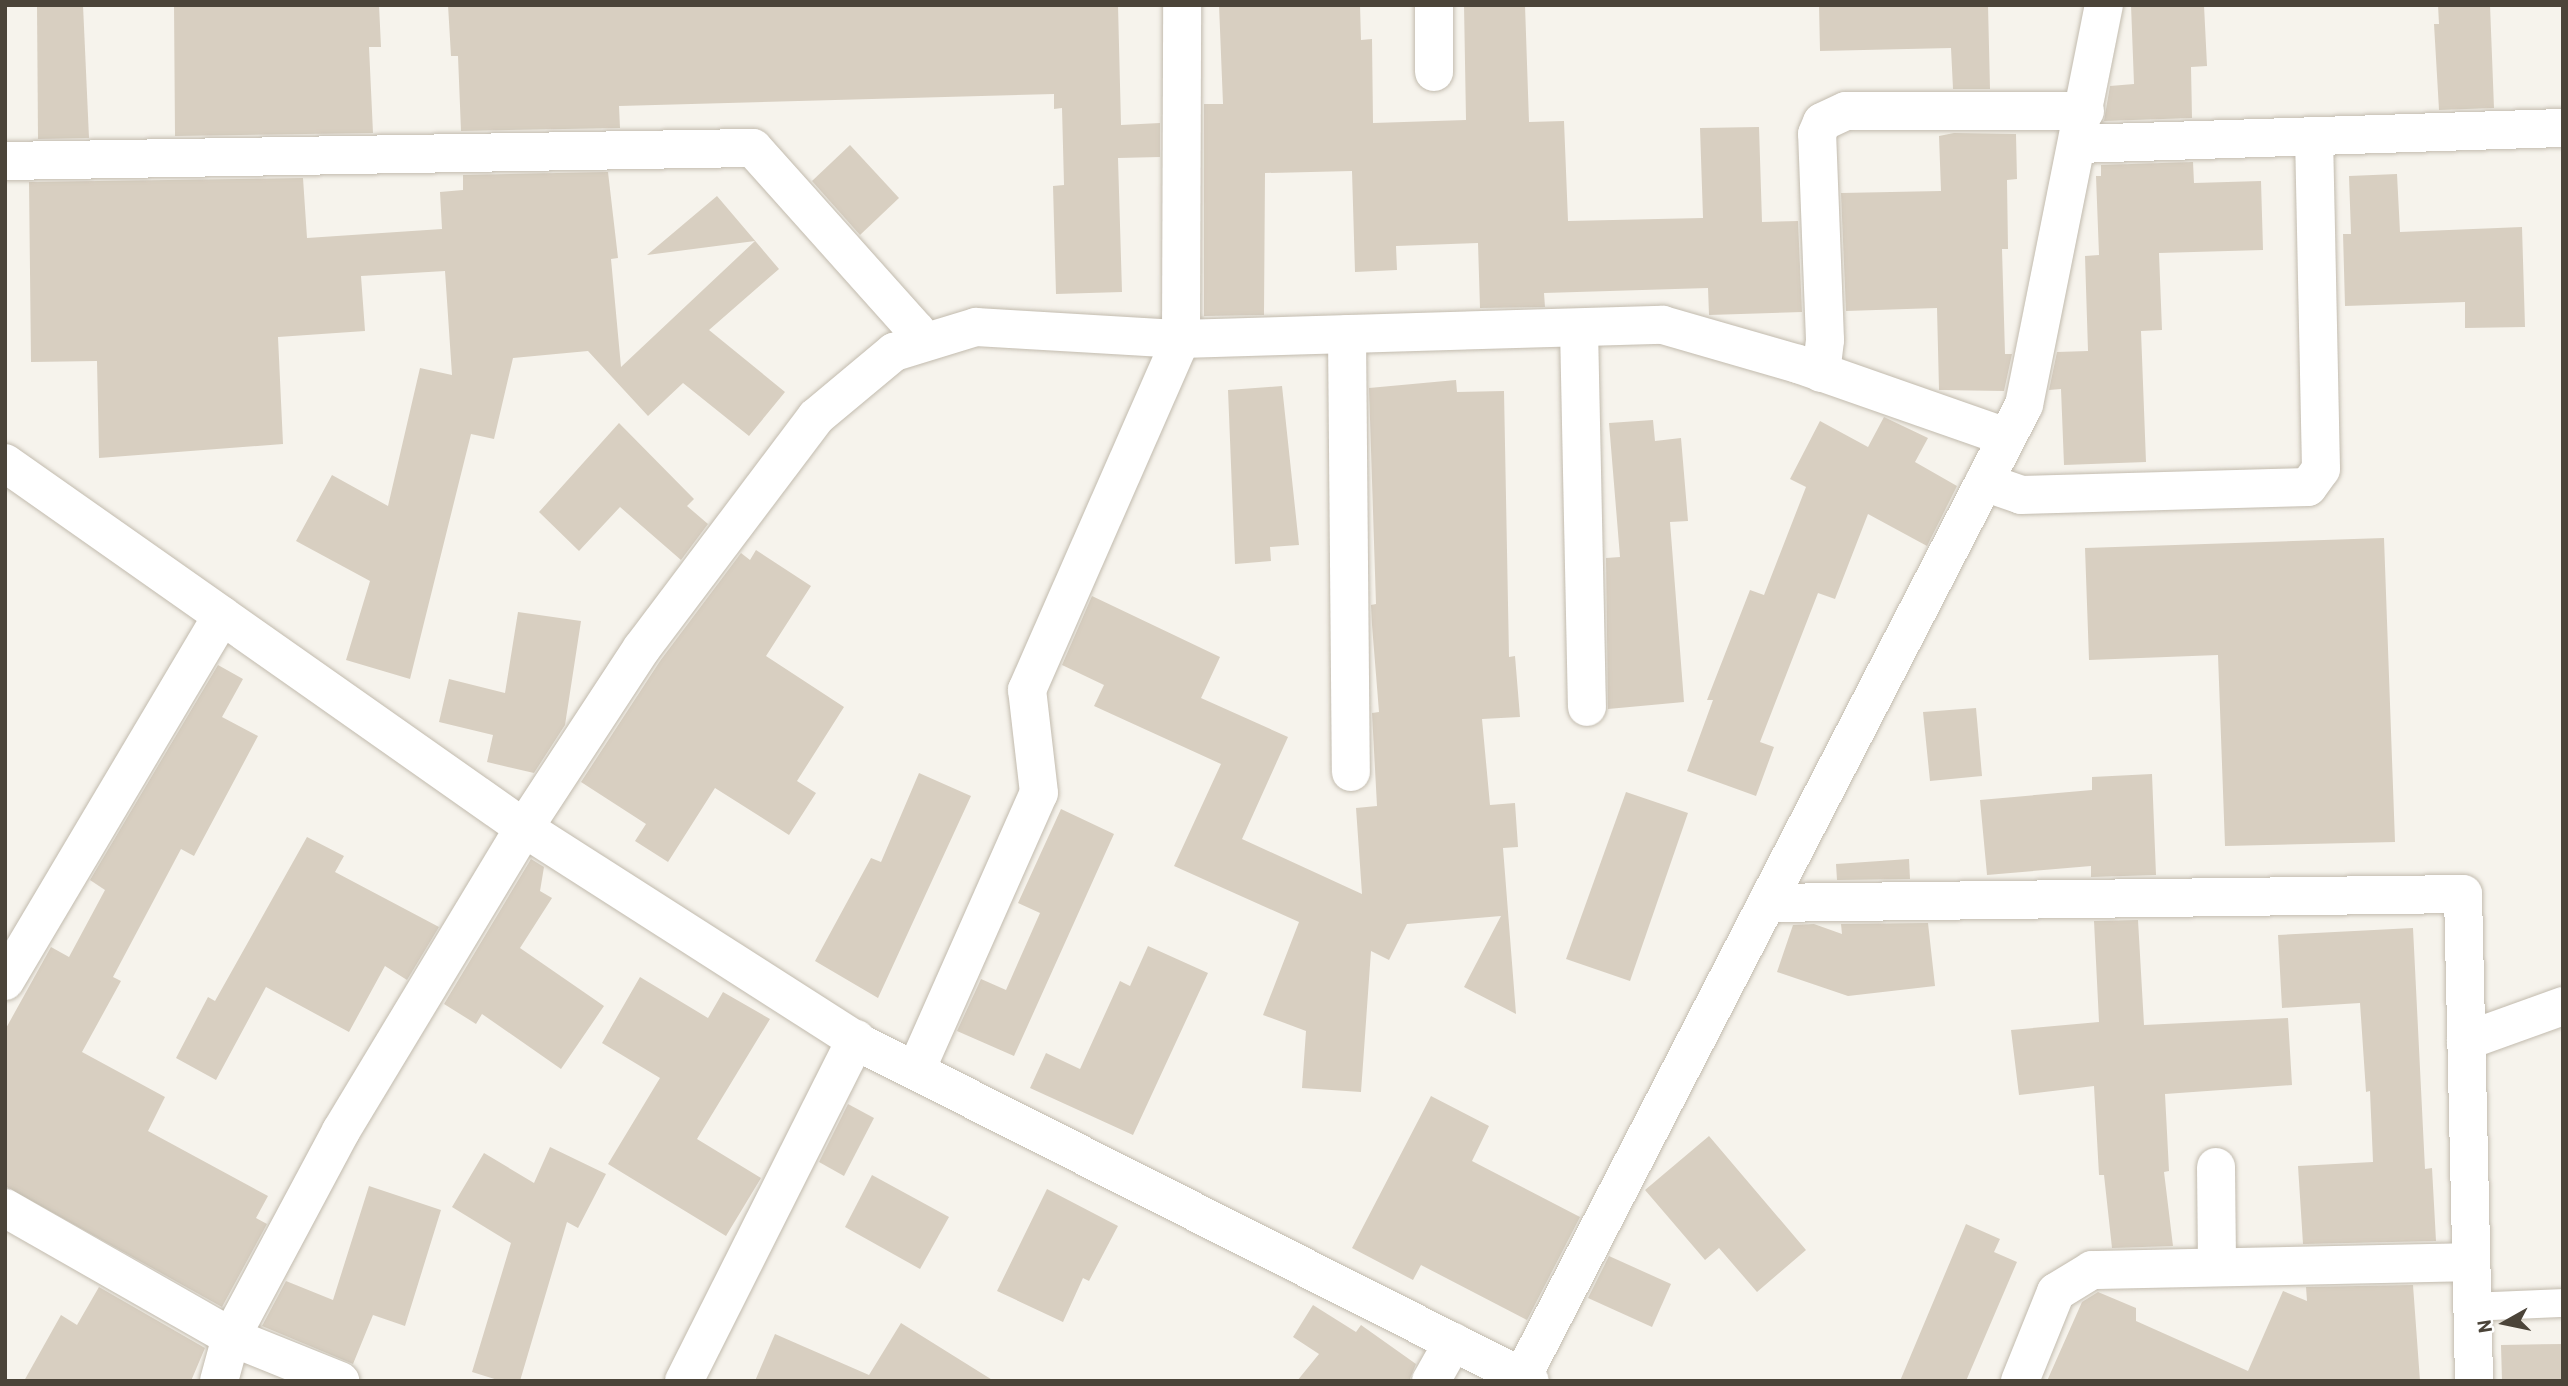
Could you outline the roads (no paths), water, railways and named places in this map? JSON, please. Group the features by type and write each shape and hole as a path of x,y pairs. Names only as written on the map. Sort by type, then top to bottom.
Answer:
{"street":[{"path":"916,1070 1039,793 1027,690 1181,339 1182,5"},
{"path":"1434,5 1434,72"},
{"path":"5,463 524,828 856,1039 1526,1379 1767,903 2024,405 2082,128 2104,5"},
{"path":"1821,373 1825,340 1816,134 1822,122 1846,111 2082,128 2314,138 2563,128"},
{"path":"1984,482 2021,495 2308,487 2321,469 2314,138"},
{"path":"5,161 753,148 916,330 921,343"},
{"path":"219,1381 232,1337 341,1131 524,828 642,648 816,417 894,352 976,327 1181,339 1663,325 1821,373 2007,437"},
{"path":"1579,328 1587,707"},
{"path":"1347,334 1351,772"},
{"path":"5,981 222,616"},
{"path":"1767,903 2463,894 2474,1381"},
{"path":"2466,1041 2563,1006"},
{"path":"684,1381 856,1039"},
{"path":"2216,1167 2217,1265"},
{"path":"5,1208 232,1337 340,1381"},
{"path":"2020,1381 2056,1292 2077,1275 2120,1266 2470,1262"},
{"path":"1431,1381 1453,1342"}],"lane":[{"path":"2471,1307 2563,1303"}]}
